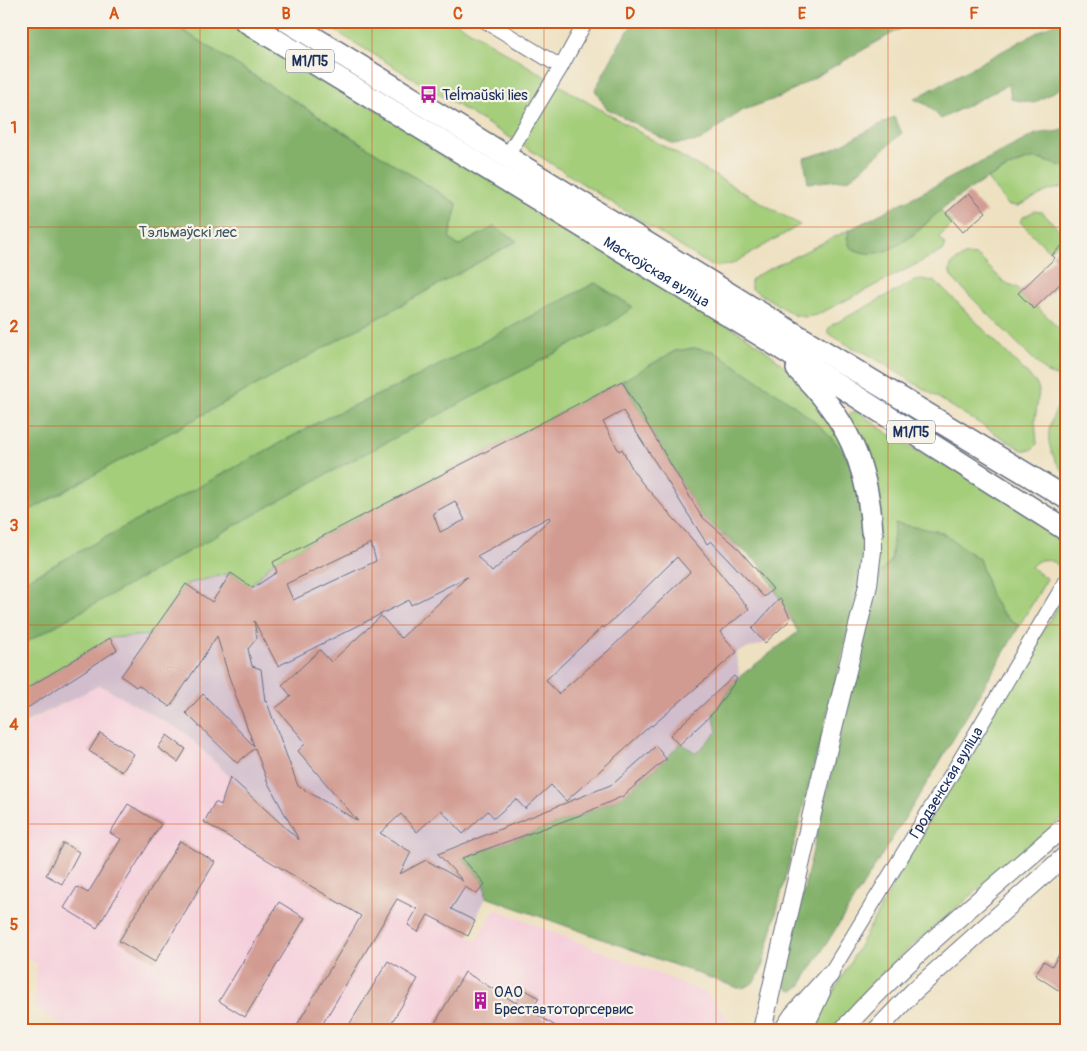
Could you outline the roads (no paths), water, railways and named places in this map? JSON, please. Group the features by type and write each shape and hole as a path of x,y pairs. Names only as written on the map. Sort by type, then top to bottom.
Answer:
{"highway":[{"name":"Маскоўская вуліца","path":"245,21 760,335 1066,530"},
{"name":"Маскоўская вуліца","path":"286,21 772,320 1066,498"},
{"path":"496,174 507,156"},
{"path":"760,335 809,381 844,427 865,479 872,532"}],"main road":[{"path":"762,1030 868,585 872,532"},
{"path":"843,1030 877,993 937,935 1066,825"},
{"path":"877,1030 913,992 1066,855"},
{"name":"Гродзенская вуліца","path":"783,1030 794,1014 830,974"},
{"name":"Гродзенская вуліца","path":"803,1030 830,974"}],"street":[{"path":"485,21 561,67"},
{"path":"507,156 561,67 586,21"},
{"name":"Гродзенская вуліца","path":"830,974 1063,586"}],"place":[{"name":"Teĺmaŭski lies","path":"428,95"},
{"name":"ОАО Бреставтоторгсервис","path":"480,1001"}],"park label":[{"name":"Тэльмаўскі лес","path":"188,232"}]}
